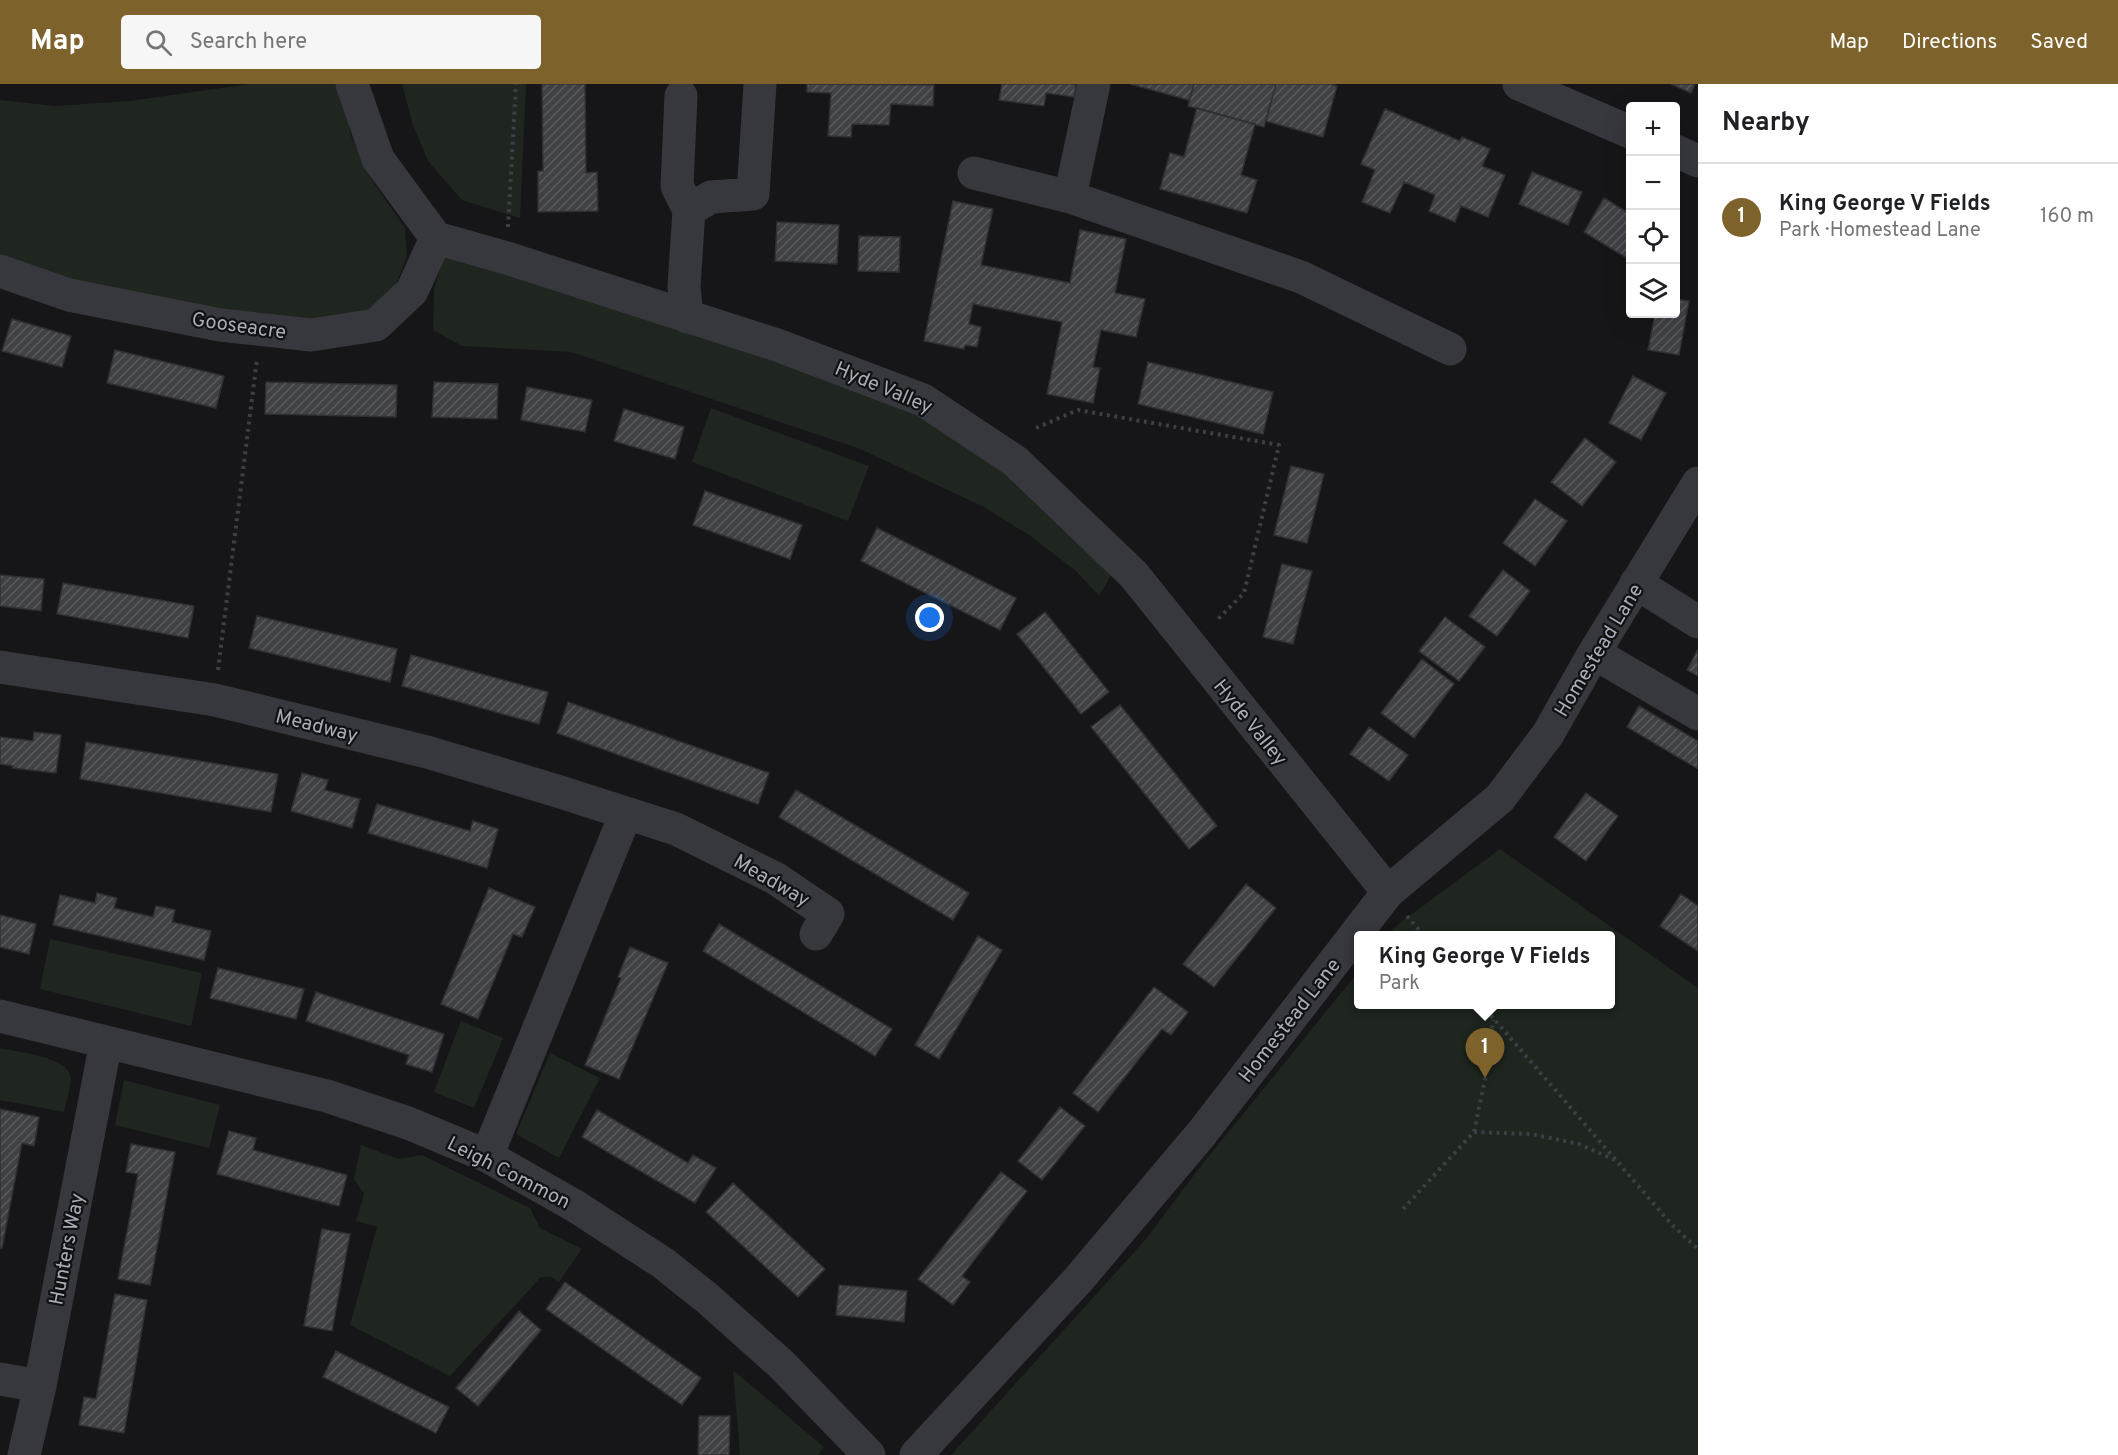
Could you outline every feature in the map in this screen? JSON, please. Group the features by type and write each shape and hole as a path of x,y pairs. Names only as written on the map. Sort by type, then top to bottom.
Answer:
{"street":[{"path":"351,84 378,159 436,238"},
{"path":"689,210 711,197 753,194 760,84"},
{"path":"1070,197 1094,84"},
{"path":"1519,84 1626,130"},
{"path":"681,96 677,186 689,210 684,287 687,316"},
{"path":"974,173 1070,197 1301,277 1450,349"},
{"name":"Hyde Valley","path":"436,238 507,258 777,345 923,400 1015,461 1134,575 1388,892"},
{"name":"Gooseacre","path":"0,271 69,295 219,325 311,335 376,325 412,291 436,238"},
{"name":"Homestead Lane","path":"1358,931 1388,892 1500,798 1548,734 1594,653 1698,483"},
{"path":"1636,583 1698,622"},
{"path":"1594,653 1698,714"},
{"name":"Meadway","path":"0,667 214,700 427,752 676,829 775,878 828,914 816,934"},
{"path":"487,1156 626,813"},
{"name":"Homestead Lane","path":"916,1455 1078,1280 1195,1142 1354,936"},
{"name":"Leigh Common","path":"0,1016 327,1096 408,1123 487,1156 575,1206 663,1263 707,1298 781,1364 869,1455"},
{"name":"Hunters Way","path":"24,1455 40,1386 106,1042"},
{"path":"0,1379 40,1386"}],"path":[{"path":"507,258 516,84"},
{"path":"214,700 261,329"},
{"path":"1036,428 1078,410 1279,445 1244,593 1218,619"},
{"path":"1485,1009 1672,1225 1698,1249"},
{"path":"1402,1209 1474,1132 1489,1060 1494,1019"},
{"path":"1474,1132 1531,1134 1579,1144 1618,1161"}],"shaded area":[{"path":"250,84 336,84 345,101 351,136 371,179 405,228 407,256 398,280 386,299 359,317 259,321 56,277 0,258 0,100 55,106 129,101"},
{"path":"402,84 526,84 520,218 462,200 428,161 413,125"},
{"path":"445,251 919,410 1010,473 1115,568 1099,596 1076,571 1029,535 984,507 858,448 571,352 462,346 433,330 434,290"},
{"path":"711,408 869,466 848,521 692,462"},
{"path":"1500,849 1698,988 1698,1455 951,1455 1146,1239 1200,1167 1354,977 1354,1009 1615,1009 1615,931 1392,931"},
{"path":"50,939 202,973 191,1026 40,989"},
{"path":"461,1021 503,1038 474,1108 434,1092"},
{"path":"0,1048 42,1057 62,1065 69,1072 71,1079 64,1112 0,1100"},
{"path":"550,1053 600,1078 559,1158 516,1134"},
{"path":"124,1080 220,1105 209,1148 115,1125"},
{"path":"361,1145 398,1159 422,1155 530,1208 540,1228 582,1249 559,1282 551,1277 541,1277 450,1376 350,1325 377,1227 356,1221 364,1194 354,1179"},
{"path":"733,1370 824,1447 818,1455 740,1455"}],"building":[{"path":"542,84 585,84 586,173 597,172 598,211 538,212 538,171 543,171"},
{"path":"807,84 934,85 933,106 891,104 889,125 852,124 851,137 828,136 831,93 807,92"},
{"path":"1002,84 1076,84 1074,97 1046,93 1044,106 999,100"},
{"path":"1130,84 1194,84 1189,100"},
{"path":"1194,84 1276,84 1264,127 1188,106"},
{"path":"1276,84 1337,86 1323,137 1266,121"},
{"path":"1671,84 1695,84 1691,93"},
{"path":"1197,108 1255,124 1241,175 1257,180 1247,213 1160,189 1170,153 1184,157"},
{"path":"1385,109 1460,141 1462,137 1490,149 1482,166 1505,175 1488,217 1461,206 1455,222 1429,211 1435,195 1404,182 1390,213 1362,202 1375,170 1361,164"},
{"path":"1532,172 1582,192 1568,225 1519,204"},
{"path":"1604,198 1626,212 1626,258 1584,232"},
{"path":"953,201 993,209 981,265 1070,283 1080,230 1126,239 1115,293 1145,299 1136,337 1101,330 1093,367 1100,368 1093,403 1047,394 1062,322 973,304 969,324 981,327 977,347 965,345 964,349 924,341"},
{"path":"777,222 839,225 837,264 775,261"},
{"path":"859,236 900,237 899,272 858,271"},
{"path":"1680,300 1689,301 1679,355 1648,350 1654,318 1680,318"},
{"path":"12,319 71,336 62,367 2,351"},
{"path":"115,350 224,376 216,408 107,383"},
{"path":"1148,362 1273,392 1263,434 1138,404"},
{"path":"1633,376 1666,393 1641,440 1609,423"},
{"path":"266,382 397,385 396,417 265,414"},
{"path":"434,382 498,384 497,419 432,417"},
{"path":"527,387 592,400 585,432 521,420"},
{"path":"624,409 684,427 675,459 614,441"},
{"path":"1585,438 1616,462 1582,506 1551,482"},
{"path":"1291,466 1324,474 1307,543 1274,535"},
{"path":"705,491 802,525 790,559 693,525"},
{"path":"1535,499 1567,521 1535,566 1503,543"},
{"path":"877,528 1016,598 1000,630 861,561"},
{"path":"1282,564 1312,571 1293,644 1263,637"},
{"path":"1503,570 1530,591 1497,636 1469,616"},
{"path":"0,575 44,579 41,611 0,606"},
{"path":"63,583 194,606 188,638 57,614"},
{"path":"1045,612 1109,692 1081,714 1017,634"},
{"path":"257,616 397,649 390,682 249,648"},
{"path":"1445,617 1485,647 1459,681 1419,651"},
{"path":"1698,649 1698,676 1687,670"},
{"path":"411,655 548,692 539,724 402,686"},
{"path":"1422,659 1454,684 1414,738 1381,713"},
{"path":"568,702 769,773 758,804 557,733"},
{"path":"1120,705 1217,826 1189,849 1091,727"},
{"path":"1639,706 1698,741 1698,769 1627,727"},
{"path":"1369,727 1408,755 1389,781 1350,754"},
{"path":"34,732 61,735 56,773 13,768 13,766 0,764 0,737 33,741"},
{"path":"86,742 278,774 271,812 80,779"},
{"path":"302,773 328,780 325,790 360,799 352,828 291,811"},
{"path":"796,790 969,893 953,920 779,817"},
{"path":"1586,793 1618,816 1586,861 1554,837"},
{"path":"377,804 470,831 473,821 498,829 487,868 368,833"},
{"path":"1246,884 1276,908 1214,987 1183,964"},
{"path":"489,888 535,907 522,937 513,934 478,1019 441,1004"},
{"path":"97,893 117,898 114,908 153,917 156,906 175,910 172,922 211,931 204,960 53,925 60,895 95,903"},
{"path":"1681,894 1698,906 1698,951 1660,926"},
{"path":"0,915 36,924 29,954 0,947"},
{"path":"719,924 892,1029 875,1056 703,951"},
{"path":"978,936 1002,950 939,1059 915,1045"},
{"path":"630,947 668,963 619,1079 585,1065 621,978 618,977"},
{"path":"218,968 304,989 296,1019 210,998"},
{"path":"1154,987 1188,1012 1171,1035 1162,1029 1098,1112 1073,1093"},
{"path":"316,992 444,1034 432,1072 406,1064 409,1055 306,1021"},
{"path":"1060,1107 1085,1126 1042,1180 1018,1161"},
{"path":"0,1109 39,1117 34,1146 22,1143 2,1248 0,1248"},
{"path":"597,1110 688,1163 693,1155 716,1168 695,1203 582,1137"},
{"path":"229,1131 256,1138 253,1150 347,1175 339,1206 217,1174"},
{"path":"131,1144 175,1152 150,1285 118,1279 138,1174 126,1172"},
{"path":"1001,1172 1027,1191 962,1276 970,1282 953,1305 918,1279"},
{"path":"733,1183 825,1269 798,1297 706,1212"},
{"path":"322,1229 350,1234 332,1331 304,1326"},
{"path":"565,1282 701,1378 682,1405 546,1309"},
{"path":"839,1285 907,1291 904,1322 836,1315"},
{"path":"115,1294 147,1300 124,1433 79,1425 84,1397 96,1399"},
{"path":"519,1311 541,1330 478,1406 456,1388"},
{"path":"336,1351 449,1407 436,1433 323,1377"},
{"path":"699,1416 730,1416 729,1455 698,1455"}],"place":[{"name":"King George V Fields","path":"1485,1078"}]}
